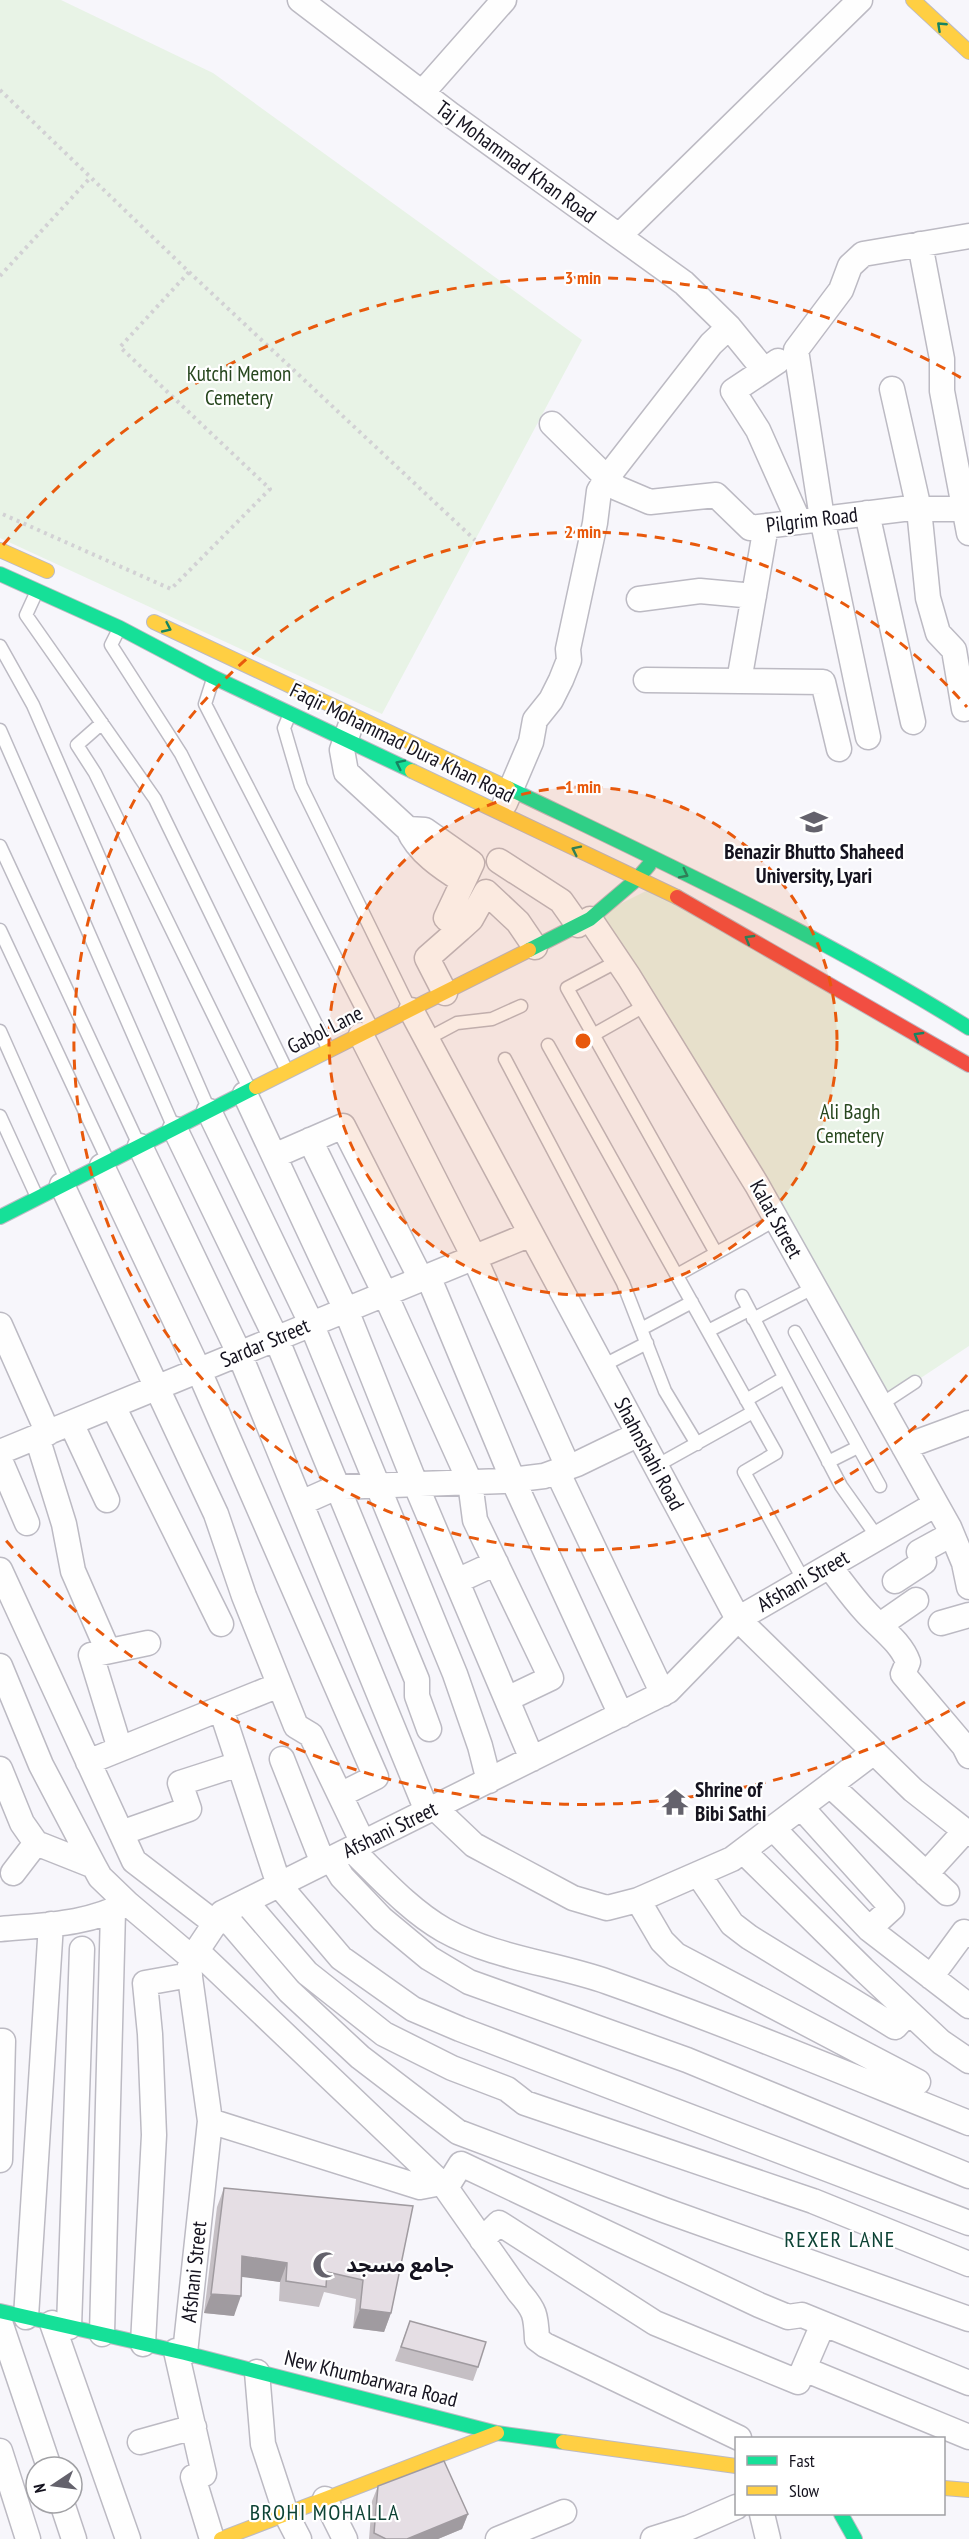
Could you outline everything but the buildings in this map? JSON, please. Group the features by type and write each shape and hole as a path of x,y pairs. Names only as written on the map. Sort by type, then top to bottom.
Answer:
{"main road":[{"path":"912,0 969,52"},
{"path":"0,549 61,578"},
{"name":"Faqir Mohammad Dura Khan Road","path":"0,574 120,628 213,677 291,712 350,727 510,790 655,859 860,983 969,1065"},
{"name":"Faqir Mohammad Dura Khan Road","path":"145,618 350,727 500,813 860,983 912,992 969,1028"},
{"name":"Gabol Lane","path":"0,1217 584,922 638,879 655,859"},
{"name":"New Khumbarwara Road","path":"0,2311 181,2352 497,2433 735,2466"},
{"path":"221,2539 248,2534 286,2514 497,2433"},
{"path":"945,2488 969,2490"},
{"path":"843,2515 855,2539"}],"street":[{"name":"Taj Mohammad Khan Road","path":"300,0 422,93 684,283 729,327 764,370"},
{"path":"422,93 504,0"},
{"path":"620,236 860,0"},
{"path":"811,520 733,391 796,350 841,290 850,266 863,254 969,236"},
{"path":"920,244 942,359 942,392 967,505 969,533"},
{"path":"500,813 531,742 532,726 551,700 569,660 568,649 595,524 599,491 711,344 729,327"},
{"path":"796,350 811,520 868,737"},
{"path":"892,389 919,509 928,598 938,633 954,650 964,709"},
{"name":"Pilgrim Road","path":"552,424 617,488 650,502 716,495 750,528 867,513 952,509 967,505"},
{"path":"867,513 913,722"},
{"path":"738,681 766,526"},
{"path":"639,599 700,591 754,596"},
{"path":"646,680 823,682 839,749"},
{"path":"350,727 342,750 346,772 408,830 425,830 472,862 446,918 460,929"},
{"name":"Kalat Street","path":"499,861 561,901 584,922 618,961 777,1219 936,1504 957,1528 969,1587"},
{"path":"445,993 427,958 471,919 486,892 518,922 535,947"},
{"name":"Shahnshahi Road","path":"411,1010 738,1619 913,1790 967,1833"},
{"path":"367,1032 474,1257 563,1469 663,1694"},
{"path":"248,1092 274,1156 346,1310 415,1483 532,1759"},
{"path":"210,1112 311,1323 455,1674 480,1746 489,1780"},
{"path":"274,1156 343,1126 425,1278 513,1480 621,1715"},
{"path":"174,1129 276,1338 417,1680 417,1696 429,1729"},
{"path":"310,1140 385,1294 470,1482 475,1520 551,1678 507,1699"},
{"path":"140,1146 239,1353 431,1809 474,1845 573,1898 607,1908 638,1900 732,1859 874,1752"},
{"path":"105,1164 199,1371 376,1777 340,1795"},
{"path":"65,1184 156,1388 216,1514 279,1685 297,1726 311,1735 340,1795 342,1877 382,1919 429,1958 469,1982 687,2060 969,2176"},
{"name":"Sardar Street","path":"2,1449 42,1435 531,1234"},
{"path":"0,1325 42,1435 73,1571 108,1652"},
{"path":"113,1406 221,1624"},
{"path":"71,1423 107,1500"},
{"path":"904,1447 969,1423"},
{"path":"301,1503 337,1487 513,1480 544,1476 639,1434"},
{"path":"2,1449 27,1523"},
{"name":"Afshani Street","path":"219,1919 279,1885 663,1694 738,1619 936,1504"},
{"path":"895,1581 924,1562 919,1552 957,1528"},
{"path":"457,1581 496,1563"},
{"path":"829,1566 866,1613 880,1625 906,1656 908,1662 903,1674 969,1756"},
{"path":"0,1570 134,1861 219,1919 289,1991 360,2057 458,2132 664,2210 969,2319"},
{"path":"880,1625 916,1600"},
{"path":"941,1623 969,1615"},
{"path":"120,1749 91,1655 148,1643"},
{"path":"0,1666 41,1765 100,1877 120,1907 193,1962 444,2185 536,2314 537,2339 545,2345 735,2437"},
{"path":"88,1762 279,1685"},
{"path":"221,1709 279,1885 341,1958 413,2009 460,2030 969,2223"},
{"path":"282,1759 342,1854 443,1929 478,1945 578,1971 667,2003 969,2123"},
{"path":"121,1833 189,1809 180,1784 239,1764"},
{"path":"0,1769 22,1823 36,1843 94,1866"},
{"path":"830,1785 948,1893"},
{"path":"801,1807 892,1908 869,1929"},
{"path":"773,1828 869,1929 969,2006"},
{"path":"926,1874 967,1833"},
{"path":"13,1873 36,1843"},
{"path":"743,1851 941,2043 969,2061"},
{"path":"698,1874 732,1924 749,1937 895,2026 909,2012"},
{"path":"638,1900 662,1941 676,1955 918,2082"},
{"path":"246,1902 308,1973 384,2034 452,2068 507,2089 525,2103 813,2201 969,2264"},
{"path":"0,1929 51,1924 120,1907"},
{"path":"102,2334 120,1907"},
{"path":"0,1912 0,1922"},
{"path":"143,2343 154,2135 150,2034 145,1983 193,1962 219,1919"},
{"path":"26,2317 51,1924"},
{"path":"931,1977 964,1932 969,1935"},
{"path":"82,1949 61,2325 129,2539"},
{"name":"Afshani Street","path":"193,1962 210,2121 181,2352 204,2474 193,2477 212,2539"},
{"path":"44,2024 79,2023"},
{"path":"0,2041 3,2041 0,2160"},
{"path":"210,2121 420,2187 444,2185 462,2164 759,2305 788,2317 802,2315 969,2383"},
{"path":"482,2240 499,2223 655,2323 798,2382 823,2324"},
{"path":"0,2322 45,2455"},
{"path":"804,2369 969,2437"},
{"path":"257,2372 263,2444 286,2514 298,2539"},
{"path":"140,2442 194,2427"},
{"path":"0,2451 28,2539"},
{"path":"324,2499 345,2539"},
{"path":"653,2539 688,2528 735,2507"},
{"path":"498,2539 564,2512"},
{"path":"66,2515 74,2539"}],"lane":[{"path":"37,590 26,615 155,799 287,1072"},
{"path":"120,628 111,645 181,754 330,1051"},
{"path":"0,646 33,705 210,1112"},
{"path":"213,677 205,704 367,1032"},
{"path":"291,712 284,728 301,786 411,1010"},
{"path":"102,723 77,745 95,773 248,1092"},
{"path":"0,730 174,1129"},
{"path":"0,846 140,1146"},
{"path":"0,930 105,1164"},
{"path":"618,961 567,988 716,1253"},
{"path":"593,1035 646,1005"},
{"path":"427,1039 457,1023 492,1019 521,1006"},
{"path":"0,1031 65,1184"},
{"path":"548,1045 776,1453 744,1472 804,1581"},
{"path":"505,1059 623,1283 665,1391 696,1444"},
{"path":"0,1116 37,1198"},
{"path":"677,1275 777,1219"},
{"path":"708,1331 815,1287"},
{"path":"742,1296 841,1486 878,1538"},
{"path":"641,1329 692,1302"},
{"path":"795,1332 879,1486"},
{"path":"602,1366 647,1343"},
{"path":"746,1400 784,1378"},
{"path":"880,1406 915,1382"},
{"path":"656,1466 753,1412"},
{"path":"828,1462 858,1447"}],"path":[{"path":"0,90 189,273 475,540"},
{"path":"0,276 90,178"},
{"path":"0,513 171,589 270,489 120,347 189,273"}],"green space":[{"name":"Kutchi Memon Cemetery","path":"0,0 61,0 213,73 582,340 382,714 0,538"},
{"name":"Ali Bagh Cemetery","path":"656,886 969,1055 969,1346 880,1405 590,919"}],"traffic: fast":[{"path":"0,574 120,628 213,677 412,771"},
{"path":"508,788 800,931 969,1028"},
{"path":"529,950 590,919 637,879 649,865"},
{"path":"0,1217 256,1087"},
{"path":"0,2311 185,2353 497,2433 563,2442"},
{"path":"842,2515 855,2539"}],"traffic: slow":[{"path":"913,0 969,52"},
{"path":"0,550 47,571"},
{"path":"154,622 508,788"},
{"path":"412,771 677,897"},
{"path":"256,1087 529,950"},
{"path":"221,2539 497,2433"},
{"path":"563,2442 735,2466"},
{"path":"945,2488 969,2490"}],"traffic: jam":[{"path":"677,897 969,1065"}],"place":[{"name":"Benazir Bhutto Shaheed University, Lyari","path":"814,822"},
{"name":"Shrine of Bibi Sathi","path":"675,1802"},
{"name":"جامع مسجد","path":"326,2265"}],"district":[{"name":"REXER LANE","path":"840,2239"},
{"name":"BROHI MOHALLA","path":"325,2512"}]}
